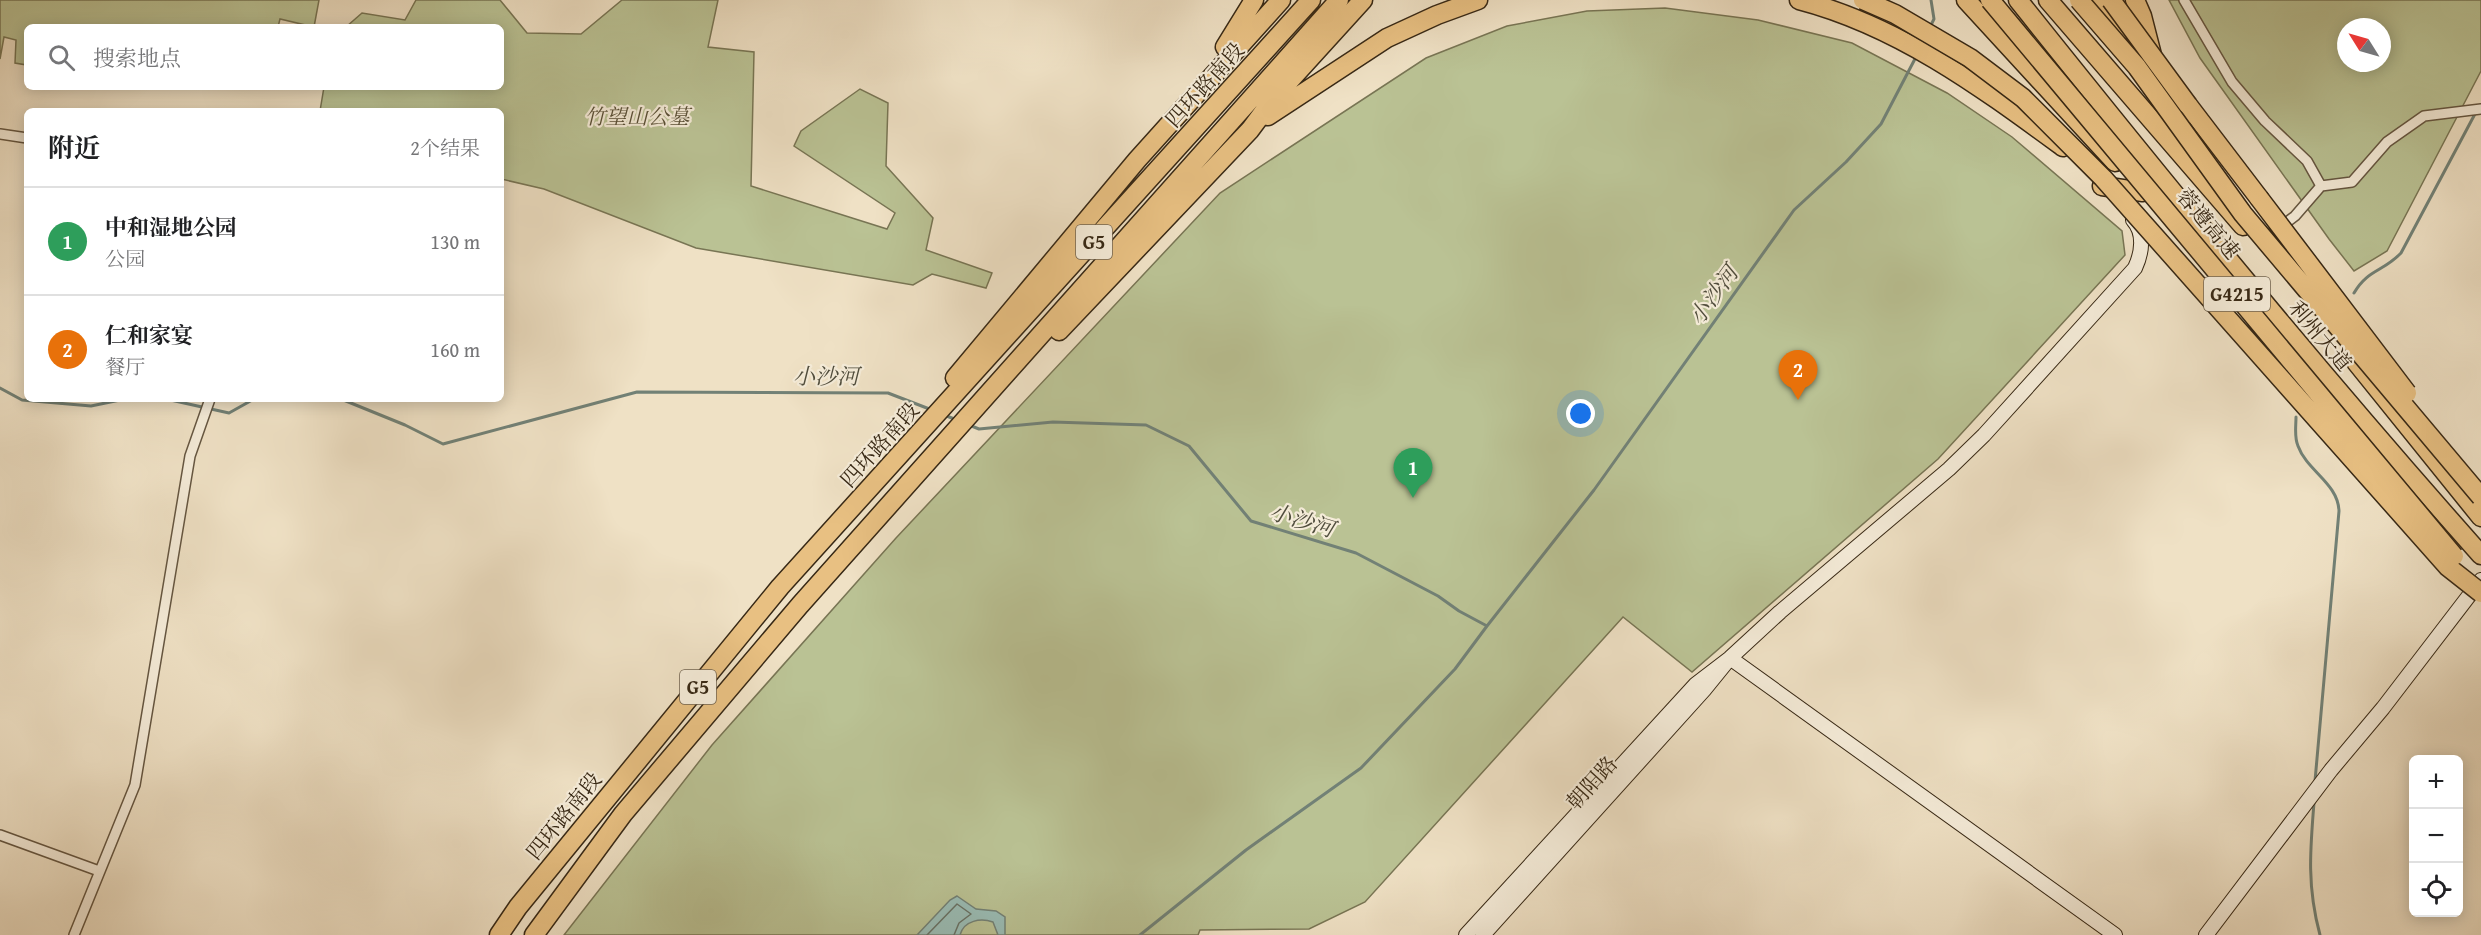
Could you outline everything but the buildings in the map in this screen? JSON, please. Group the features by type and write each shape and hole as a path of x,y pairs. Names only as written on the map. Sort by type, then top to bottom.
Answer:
{"highway":[{"path":"957,384 1203,85 1220,62 1254,0"},
{"path":"1220,62 1281,0"},
{"name":"四环路南段","path":"499,935 526,898 780,587 900,448 1222,100 1311,0"},
{"name":"四环路南段","path":"994,393 1237,115 1269,101 1339,0"},
{"path":"994,393 1250,130 1269,101 1363,0"},
{"path":"1269,101 1387,38 1437,15 1478,0"},
{"path":"1799,0 1864,22 1939,60 2063,147"},
{"path":"1863,0 1895,14 1970,58 2023,98 2103,178 2448,567 2481,591"},
{"path":"1966,0 2143,192"},
{"name":"蓉遵高速","path":"1990,0 2481,591"},
{"name":"利州大道","path":"2018,0 2190,214 2367,427 2481,555"},
{"name":"利州大道","path":"2048,0 2344,346 2481,518"},
{"name":"蓉遵高速","path":"2079,0 2137,67 2243,214 2481,497"},
{"path":"2096,0 2157,74 2240,222"},
{"path":"2111,0 2222,152 2442,438 2481,497"},
{"path":"2135,0 2142,16 2157,74"},
{"path":"2100,186 2143,192 2190,214"},
{"name":"G5","path":"534,935 623,814 800,605 994,393"}],"main road":[{"path":"1466,935 1696,684 1730,658 1780,612 1949,469 1984,435 2135,268 2140,256 2140,231 2136,222 2063,147"},
{"path":"2206,935 2331,770 2383,708 2481,580"},
{"path":"1730,658 2115,935"},
{"name":"朝阳路","path":"1483,935 1704,690 1730,658"}],"street":[{"path":"2184,0 2232,82 2265,121 2307,161 2321,186"},
{"path":"2258,244 2295,216 2321,186 2352,182 2387,142 2424,116 2481,109"},
{"path":"0,134 24,138"},
{"path":"74,935 135,785 190,456 208,402"},
{"path":"0,835 99,871"}],"green space":[{"path":"0,0 319,0 315,24 301,24 280,19 279,24 24,24 24,64 15,63 16,40 4,37 0,59"},
{"name":"竹望山公墓","path":"416,0 500,0 527,33 581,34 622,0 718,0 708,47 754,52 751,186 887,229 895,213 794,146 801,131 860,89 888,103 886,166 933,218 926,250 992,273 986,288 932,274 913,285 696,248 544,189 504,180 504,108 320,108 324,90 504,90 504,24 349,24 362,13 405,20"},
{"path":"2169,0 2481,0 2481,71 2387,251 2354,271 2200,58"},
{"path":"1665,8 1758,20 1852,43 1947,93 2012,137 2122,231 2125,255 1938,459 1692,672 1623,617 1365,902 1309,929 1200,930 1198,935 564,935 712,745 896,538 1220,193 1426,58 1507,26 1587,11"}],"water":[{"path":"957,896 976,909 996,911 1005,917 1005,935 998,935 993,922 983,920 969,923 960,935 917,935 950,900"}],"waterway":[{"name":"小沙河","path":"1930,27 1934,19 1931,0"},
{"name":"小沙河","path":"969,425 979,429 1053,422 1146,425 1189,446 1251,521 1356,553 1438,596 1459,611 1487,626 1594,490 1794,210 1846,162 1881,124 1917,55"},
{"path":"2354,293 2365,279 2401,253 2476,112"},
{"name":"小沙河","path":"0,388 24,400"},
{"name":"小沙河","path":"348,402 405,425 443,444 637,392 888,393 932,410"},
{"name":"小沙河","path":"45,402 91,406 110,402"},
{"name":"小沙河","path":"180,402 229,413 249,402"},
{"name":"小沙河","path":"944,415 957,420"},
{"path":"2296,417 2296,436 2302,455 2328,485 2337,501 2339,511 2315,781"},
{"path":"1140,935 1246,850 1361,768 1455,669 1487,626"},
{"path":"2314,803 2311,885 2320,935"}],"place":[{"name":"仁和家宴","path":"1798,400"},
{"name":"中和湿地公园","path":"1413,498"}]}
